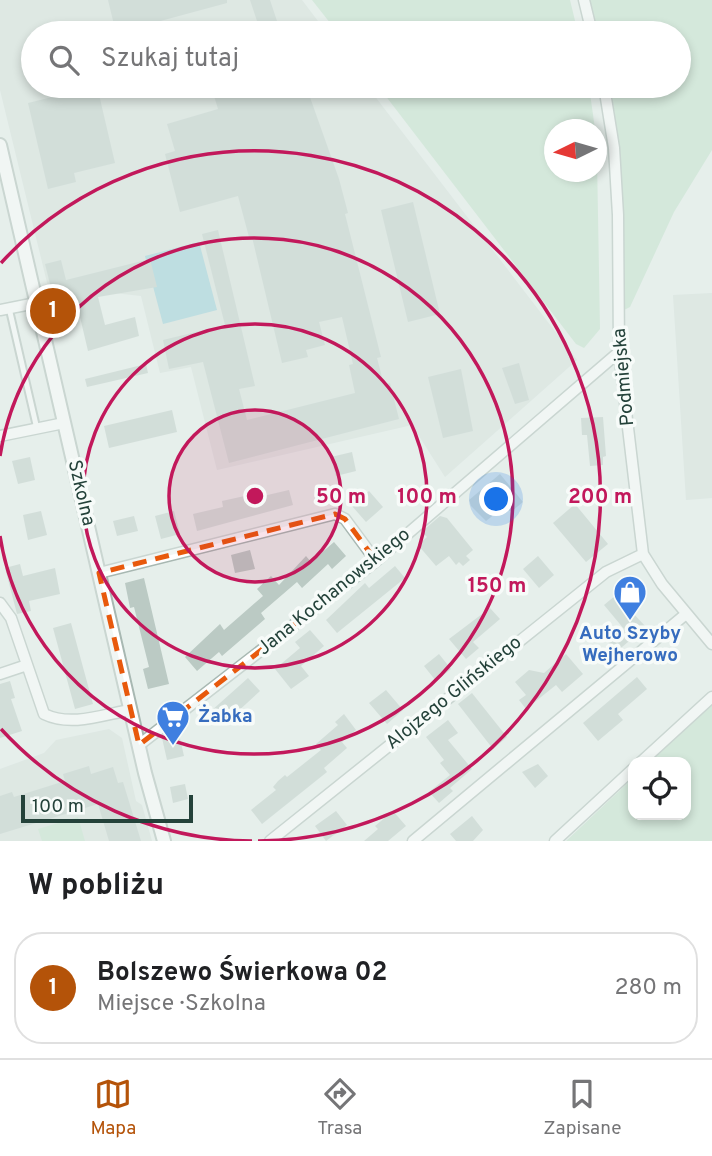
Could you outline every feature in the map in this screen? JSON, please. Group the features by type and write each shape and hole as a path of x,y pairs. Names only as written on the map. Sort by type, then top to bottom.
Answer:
{"street":[{"path":"584,0 589,21"},
{"name":"Podmiejska","path":"606,98 614,148 617,202 619,352 643,554 686,614 712,644"},
{"name":"Szkolna","path":"0,145 130,710 164,841"},
{"path":"4,309 36,303"},
{"name":"Jana Kochanowskiego","path":"139,745 376,561 619,352"},
{"path":"0,436 64,423"},
{"path":"99,573 335,514 345,519 376,561"},
{"name":"Alojzego Glińskiego","path":"270,841 606,572 643,554"},
{"path":"0,603 10,618 44,714 58,720 75,720 130,710"},
{"path":"413,841 686,614"},
{"path":"0,674 27,665"},
{"path":"646,757 712,697"},
{"path":"555,841 628,774"}],"lane":[{"path":"4,309 37,429"}],"highlighted area":[{"path":"335,514 345,519 376,561 139,745 99,573"}],"shaded area":[{"path":"0,0 302,0 318,21 21,21 21,98 376,98 577,360 445,477 412,425 217,470 191,367 160,373 141,296 114,293 53,307 0,90"},
{"path":"712,293 712,498 686,500 673,295"},
{"path":"109,729 122,738 136,801 142,805 152,841 0,841 0,769 44,753 56,740"}],"green space":[{"path":"312,0 570,0 575,21 329,21"},
{"path":"589,0 712,0 712,150 674,212 630,307 624,310 612,98 691,98 691,21 595,21"},
{"path":"387,98 591,98 594,119 544,119 544,182 597,182 600,329 584,348 576,344"},
{"path":"712,705 712,841 566,841 628,783 628,820 691,820 691,757 655,757"},
{"path":"78,817 85,841 42,841 38,829"}],"water":[{"path":"199,242 217,310 163,324 145,256"}],"building":[{"path":"108,0 227,0 227,3 160,21 113,21"},
{"path":"250,0 270,0 277,21 257,21"},
{"path":"48,98 100,98 115,163 74,173 76,182 48,189 28,103"},
{"path":"215,98 310,98 339,179 348,213 345,214 381,357 377,358 384,385 390,383 399,419 229,463 203,362 169,369 163,340 225,325 202,234 218,230 255,386 239,389 247,420 355,393 349,365 353,364 342,317 319,322 325,345 306,350 308,357 282,363 252,237 249,237 238,196 180,212 165,154 175,151 167,124 218,109"},
{"path":"413,202 440,314 408,322 381,210"},
{"path":"150,259 157,287 98,297 105,325 135,317 139,336 88,351 76,300 55,304 45,264 61,260 66,280"},
{"path":"519,363 529,400 515,404 502,368"},
{"path":"146,364 148,373 87,387 85,379"},
{"path":"461,369 473,431 443,438 428,377"},
{"path":"172,410 177,432 109,448 104,426"},
{"path":"603,417 606,456 603,457 603,465 590,466 587,435 582,435 581,418"},
{"path":"352,452 356,471 336,476 331,457"},
{"path":"30,457 35,480 18,484 12,461"},
{"path":"500,474 523,502 512,511 500,510 486,521 471,506 469,500"},
{"path":"289,490 293,505 197,531 193,514 223,507 222,501"},
{"path":"369,491 383,507 366,522 352,506"},
{"path":"575,504 608,544 586,562 553,523"},
{"path":"41,511 47,535 28,540 23,515"},
{"path":"174,511 180,534 161,539 155,516"},
{"path":"134,516 138,531 117,536 113,521"},
{"path":"440,516 447,518 473,550 466,556 470,560 463,566 459,562 456,565 449,556 436,566 418,545 427,537 423,533 426,528"},
{"path":"334,542 346,556 332,569 328,564 302,588 297,582 261,613 265,619 222,656 219,652 197,671 185,657 220,624 224,630 263,596 257,589 271,576 279,585 306,556 311,562"},
{"path":"250,550 255,569 235,573 231,555"},
{"path":"538,556 554,575 539,588 523,569"},
{"path":"20,564 23,576 55,568 60,594 29,601 31,611 17,614 5,568"},
{"path":"395,566 405,578 337,633 326,620 365,583 369,588"},
{"path":"144,578 169,684 148,689 143,669 149,667 125,583"},
{"name":"Auto Szyby Wejherowo","path":"616,595 646,627 616,652 608,642 624,629 604,605"},
{"path":"490,608 500,619 473,642 479,648 466,659 449,639"},
{"path":"71,623 93,704 75,709 53,628"},
{"path":"310,630 324,646 301,666 309,676 291,689 275,669 300,648 295,642"},
{"path":"439,654 451,669 436,681 424,666"},
{"path":"566,654 583,674 562,692 556,685 526,709 519,700 526,695 515,682 529,670 544,673"},
{"path":"637,677 647,689 618,714 623,720 598,741 583,723"},
{"path":"248,678 260,691 223,725 211,711"},
{"path":"10,681 15,698 11,699 22,731 0,738 0,684"},
{"path":"386,690 403,710 387,724 369,703"},
{"path":"472,693 507,737 493,749 458,704"},
{"path":"344,714 356,730 342,742 347,748 324,768 327,772 262,824 251,810 276,790 273,787 285,775 287,777 321,750 316,744 338,725 335,722"},
{"path":"448,720 458,733 448,740 472,769 450,788 453,791 439,803 429,792 450,775 440,763 444,760 426,737"},
{"name":"Żabka","path":"179,734 184,756 167,760 162,738"},
{"path":"538,764 548,776 535,788 522,772"},
{"path":"89,766 91,774 113,767 118,783 123,782 141,841 109,841 98,804 0,834 0,796 12,792 14,797 65,781 63,774"},
{"path":"185,784 188,799 173,803 170,787"},
{"path":"336,811 347,825 326,841 315,826"},
{"path":"393,811 406,826 388,841 364,841 378,829 375,826"},
{"path":"472,816 483,830 473,841 456,841 450,834"}],"place":[{"name":"Bolszewo Świerkowa 02","path":"53,311"},
{"name":"Auto Szyby Wejherowo","path":"630,622"},
{"name":"Żabka","path":"173,747"}]}
